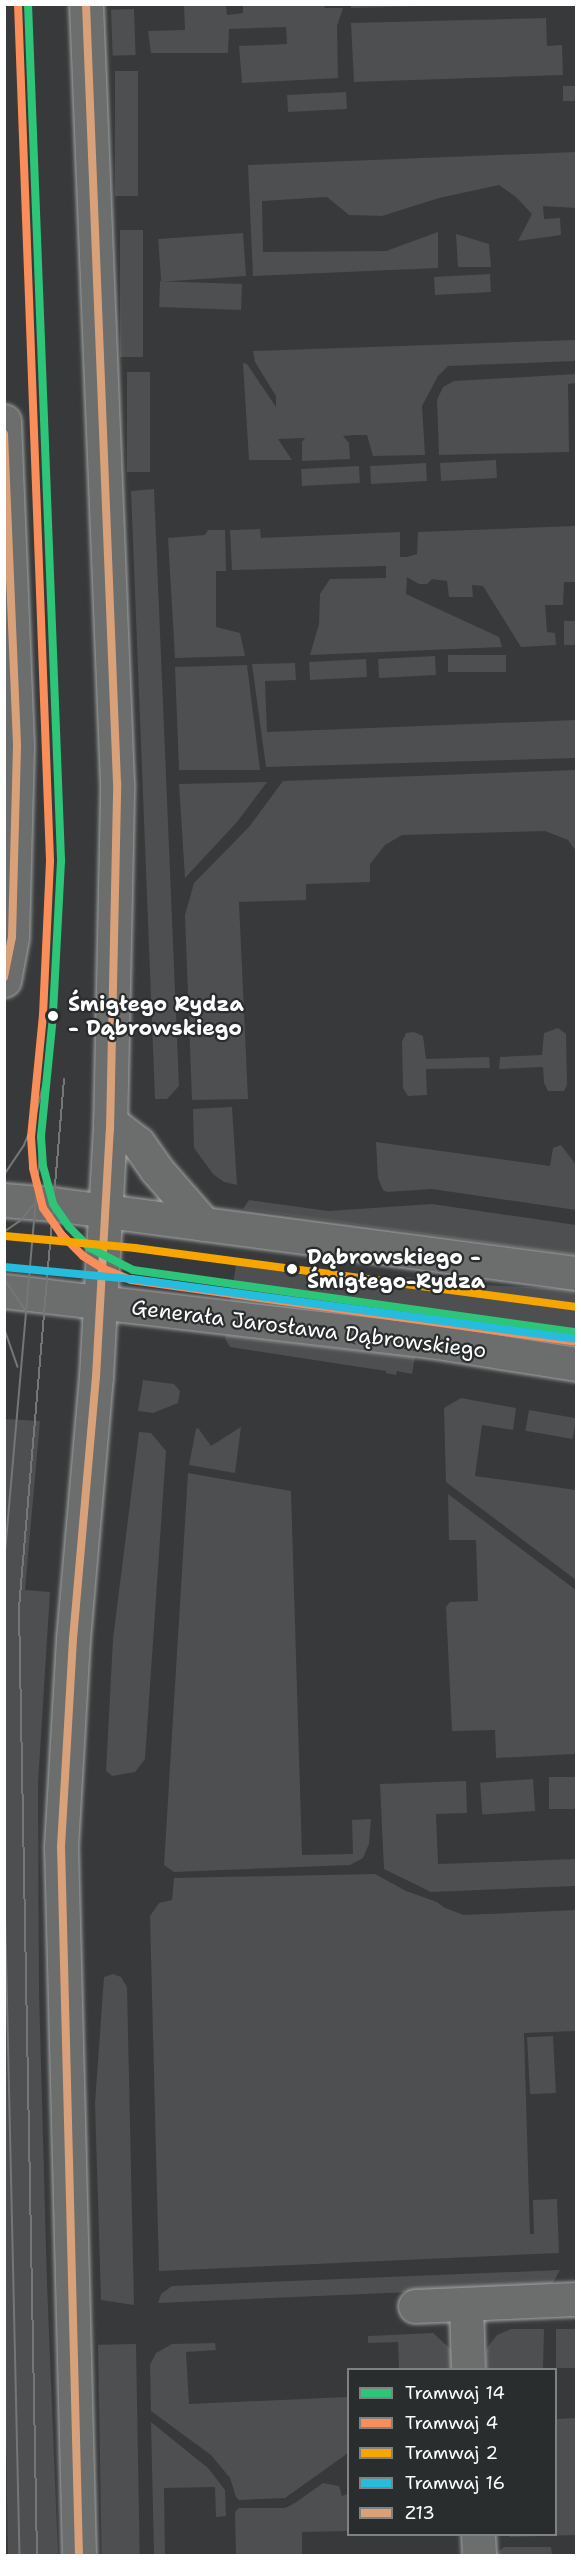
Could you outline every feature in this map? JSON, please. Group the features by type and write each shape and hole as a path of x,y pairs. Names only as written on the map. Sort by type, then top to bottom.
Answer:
{"main road":[{"path":"79,2556 62,1847 72,1639 106,1211 117,783 86,4"},
{"path":"4,421 17,747 12,937 4,980"},
{"path":"110,1122 138,1143 156,1169 204,1224"},
{"path":"4,1200 106,1211 576,1273"},
{"name":"Generała Jarosława Dąbrowskiego","path":"4,1291 431,1341 576,1364"},
{"path":"415,2306 576,2299"},
{"path":"466,2304 468,2368"},
{"path":"478,2536 479,2556"}],"shaded area":[{"path":"324,4 325,8 343,8 337,26 338,78 242,83 239,46 287,44 286,27 229,29 228,53 151,53 148,31 185,30 184,5 226,5 227,15 243,13 243,5"},
{"path":"351,4 460,4 460,5 351,8"},
{"path":"134,9 136,55 113,56 111,10"},
{"path":"546,18 547,46 562,45 563,75 354,82 351,23"},
{"path":"115,71 138,71 138,196 115,196"},
{"path":"563,86 576,86 576,101 563,101"},
{"path":"346,92 347,109 288,112 287,95"},
{"path":"576,152 576,208 543,206 544,219 560,218 561,235 518,241 532,214 516,197 499,185 439,198 382,216 349,215 327,197 262,201 263,252 386,251 438,232 438,268 253,276 248,165"},
{"path":"120,230 143,230 143,357 120,357"},
{"path":"243,233 246,276 161,282 158,239"},
{"path":"456,234 489,244 491,267 458,267"},
{"path":"490,274 491,292 435,295 434,277"},
{"path":"160,281 242,284 241,310 159,307"},
{"path":"576,340 576,361 448,366 438,376 422,406 425,455 373,456 367,435 354,435 343,436 349,443 350,459 302,461 302,442 305,438 278,439 292,460 249,460 243,363 247,364 276,407 276,396 255,362 253,351"},
{"path":"127,372 150,372 150,472 127,472"},
{"path":"576,374 576,383 568,384 569,452 439,455 437,400 443,387 454,381"},
{"path":"496,460 497,478 441,481 440,463"},
{"path":"426,463 427,481 371,484 370,466"},
{"path":"359,466 360,483 302,486 301,469"},
{"path":"154,489 179,1086 167,1099 155,1099 131,491"},
{"path":"576,526 576,582 564,582 563,605 545,605 547,632 555,633 556,645 521,647 483,586 472,585 473,597 449,597 447,581 432,579 427,584 419,584 407,577 406,594 499,637 502,647 310,655 319,624 320,594 330,579 386,578 386,566 232,570 230,530 260,529 261,538 400,532 400,557 407,557 417,554 418,532"},
{"path":"208,530 225,530 226,571 216,571 216,627 240,633 245,656 175,658 168,538 205,535"},
{"path":"564,621 576,621 576,645 564,645"},
{"path":"448,655 506,655 506,672 448,672"},
{"path":"435,656 436,675 379,678 378,659"},
{"path":"366,659 367,677 310,680 309,662"},
{"path":"295,663 296,680 265,681 267,732 576,720 576,758 266,767 252,664"},
{"path":"247,665 260,770 179,770 175,667"},
{"path":"576,770 576,851 568,840 545,831 402,835 385,845 370,864 370,882 306,884 306,900 239,902 248,1099 192,1100 185,915 194,883 249,827 283,781"},
{"path":"267,782 237,822 185,878 179,784"},
{"path":"558,1028 566,1034 567,1085 564,1091 548,1091 544,1083 543,1067 499,1069 500,1057 542,1055 544,1033"},
{"path":"414,1032 423,1036 426,1059 489,1057 490,1068 426,1069 427,1095 408,1096 403,1088 402,1042 406,1033"},
{"path":"232,1107 237,1185 224,1182 213,1174 194,1148 193,1109"},
{"path":"376,1142 550,1166 553,1148 561,1145 576,1165 576,1210 432,1189 387,1192 383,1190 378,1178"},
{"path":"249,1200 328,1211 432,1204 576,1225 576,1255 243,1209"},
{"path":"236,1265 402,1290 405,1277 481,1285 576,1289 576,1348 230,1302"},
{"path":"226,1335 415,1357 412,1374 397,1371 396,1375 386,1373 386,1371 230,1347 225,1339"},
{"path":"143,1380 174,1384 180,1391 178,1403 153,1413 138,1411"},
{"path":"461,1398 516,1408 513,1430 482,1425 475,1476 576,1490 576,1580 446,1482 444,1408"},
{"path":"529,1410 576,1418 573,1439 525,1431"},
{"path":"4,1419 40,1421 25,1590 50,1592 38,1784 39,1991 47,2283 58,2556 8,2555 4,2329"},
{"path":"241,1427 235,1473 189,1465 196,1429 198,1428 211,1446"},
{"path":"139,1432 151,1433 166,1451 145,1759 135,1772 112,1776 106,1771 113,1639"},
{"path":"188,1473 291,1491 302,1855 353,1854 352,1820 371,1819 369,1844 363,1858 350,1865 174,1872 164,1865"},
{"path":"448,1494 576,1590 576,1751 574,1754 496,1758 495,1730 452,1731 446,1607 450,1602 478,1601 476,1540 449,1540"},
{"path":"549,1777 576,1777 576,1809 549,1809"},
{"path":"533,1779 535,1811 482,1815 480,1783"},
{"path":"466,1781 467,1813 436,1814 438,1864 576,1859 576,1886 431,1892 384,1869 380,1784"},
{"path":"375,1874 406,1891 464,1915 576,1910 576,2031 524,2033 530,2234 534,2234 533,2200 557,2199 559,2253 159,2271 150,1916 159,1903 172,1900 174,1878"},
{"path":"113,1974 121,1977 127,1987 134,2305 101,2300 95,2103 104,1977"},
{"path":"553,2036 556,2093 530,2094 527,2037"},
{"path":"560,2270 551,2286 158,2303 161,2294 172,2286"},
{"path":"511,2329 544,2329 543,2368 486,2368 486,2349 497,2335"},
{"path":"556,2329 576,2329 576,2368 556,2368"},
{"path":"433,2333 455,2353 453,2368 399,2368 398,2342 368,2343 368,2336"},
{"path":"215,2343 216,2350 186,2352 189,2404 347,2397 347,2454 285,2498 239,2500 230,2478 211,2455 151,2411 150,2365 156,2353 172,2344"},
{"path":"136,2344 140,2555 102,2556 98,2345"},
{"path":"576,2418 576,2535 557,2536 557,2419"},
{"path":"151,2422 208,2468 225,2490 226,2516 216,2517 215,2487 164,2488 165,2555 154,2555"},
{"path":"323,2483 339,2486 342,2496 347,2494 347,2531 302,2532 302,2555 236,2555 235,2512 239,2508 285,2508"},
{"path":"504,2547 551,2547 552,2555 493,2556"}],"tram line":[{"name":"4","path":"18,4 50,861 43,1015 31,1137 33,1168 43,1208 61,1234 83,1256 104,1269 131,1280 575,1342"},
{"name":"14","path":"28,4 61,861 53,1016 41,1137 43,1166 53,1204 69,1227 90,1248 133,1270 576,1332"},
{"path":"4,1175 24,1145 34,1122 48,1066"},
{"path":"37,2556 19,1608 64,1080"},
{"path":"4,1564 41,1137"},
{"path":"4,1232 21,1220 37,1201"},
{"name":"2","path":"5,1236 135,1248 576,1307"},
{"name":"16","path":"4,1267 132,1279 573,1339"},
{"path":"4,1278 26,1311"},
{"path":"4,1327 18,1367"},
{"path":"4,1845 20,2556"}],"transit line":[{"name":"Z13","path":"79,2556 61,1847 73,1639 96,1377 110,1130 117,783 86,4"},
{"name":"Z13","path":"4,434 17,747 12,937 4,977"}],"place":[{"name":"Śmigłego Rydza - Dąbrowskiego","path":"53,1016"},
{"name":"Dąbrowskiego - Śmigłego-Rydza","path":"292,1269"}]}
